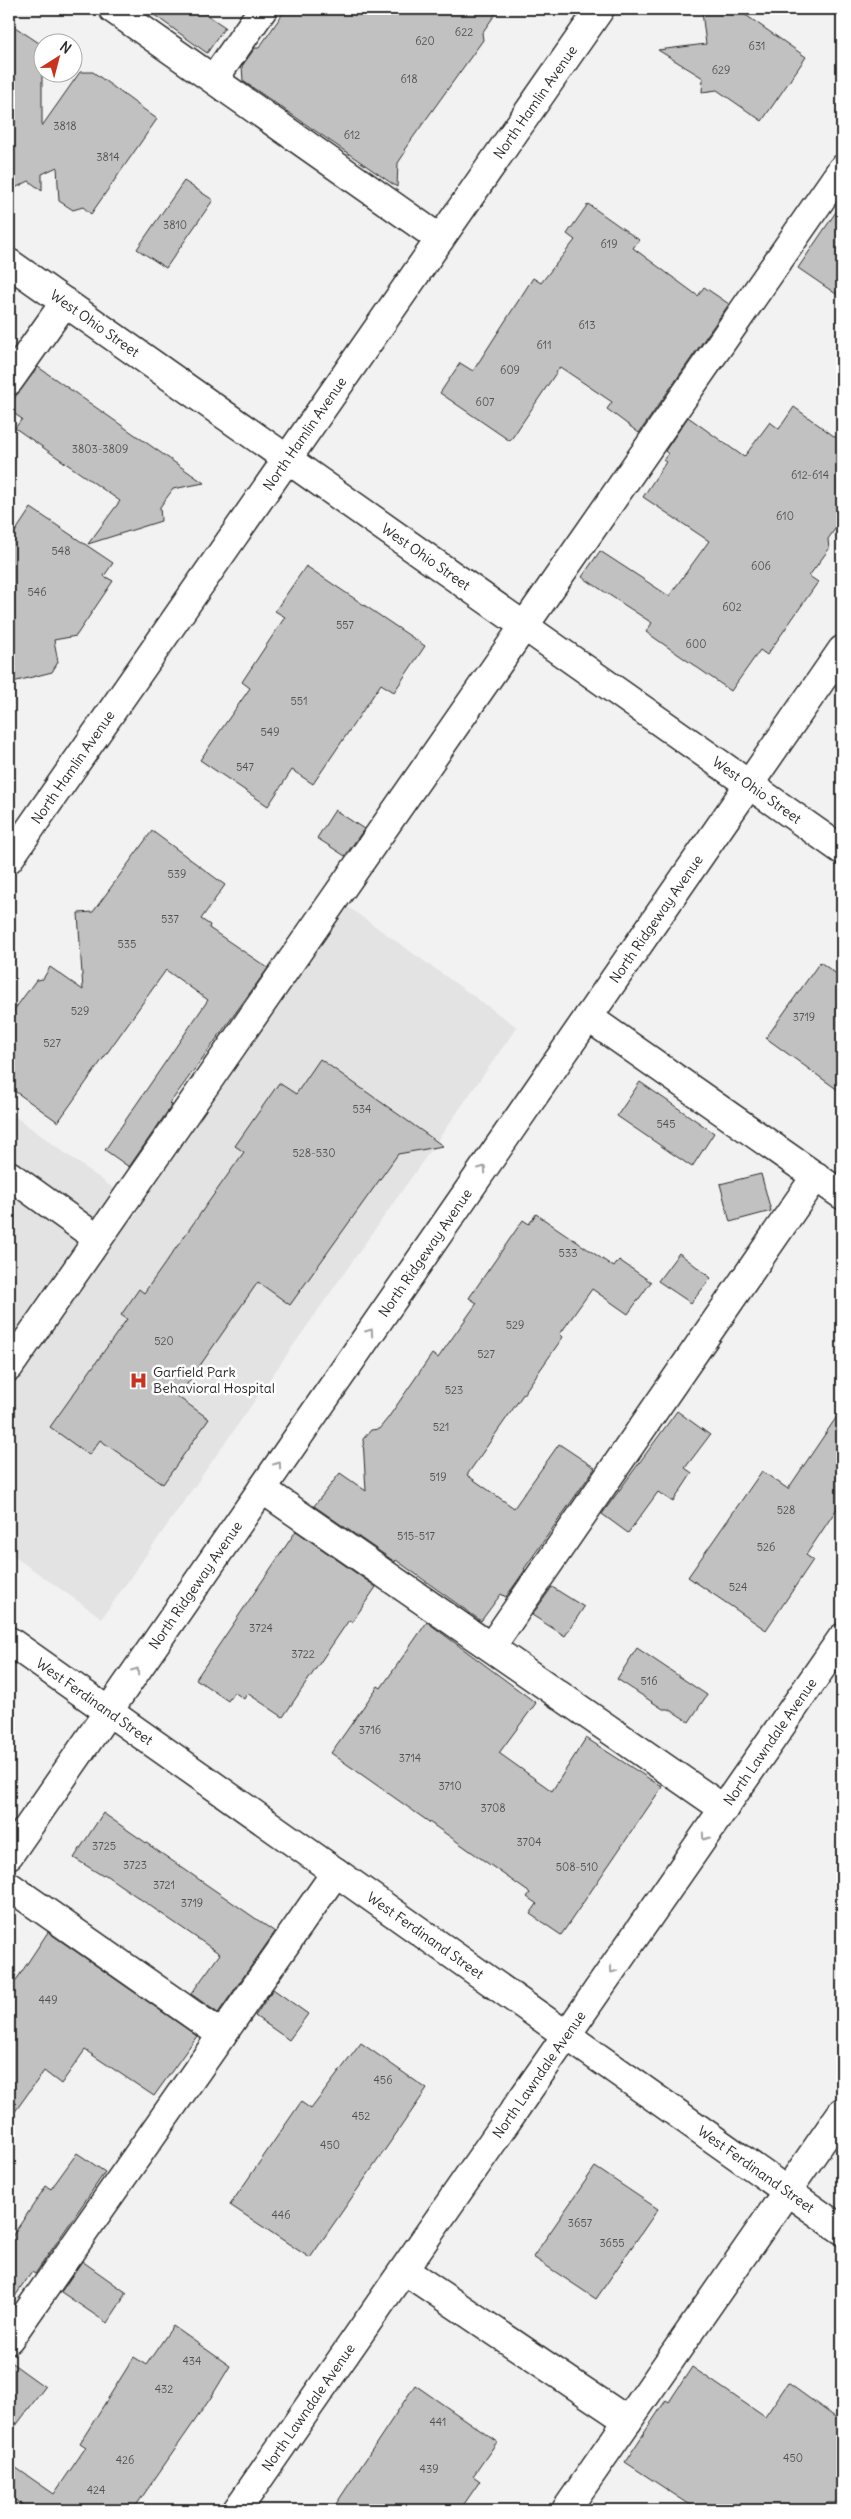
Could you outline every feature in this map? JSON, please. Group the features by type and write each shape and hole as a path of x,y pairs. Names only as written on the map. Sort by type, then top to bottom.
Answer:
{"street":[{"path":"114,9 440,240"},
{"path":"214,79 262,9"},
{"name":"North Hamlin Avenue","path":"9,859 600,9"},
{"path":"9,1367 526,627 842,169"},
{"name":"West Ohio Street","path":"9,263 842,850"},
{"path":"9,381 65,302"},
{"name":"North Ridgeway Avenue","path":"9,1855 842,650"},
{"path":"588,1017 842,1195"},
{"path":"9,1175 98,1239"},
{"path":"491,1647 816,1176"},
{"path":"262,1489 724,1809"},
{"name":"North Lawndale Avenue","path":"237,2510 842,1638"},
{"name":"West Ferdinand Street","path":"9,1641 842,2230"},
{"path":"9,2339 336,1872"},
{"path":"9,1886 222,2035"},
{"path":"566,2510 842,2112"},
{"path":"404,2270 628,2421"}],"shaded area":[{"name":"Garfield Park Behavioral Hospital","path":"348,907 517,1027 102,1618 9,1553 9,1112 139,1207"}],"building":[{"path":"146,9 198,9 225,27 207,53"},
{"path":"286,9 499,9 482,33 483,40 404,150 406,151 398,163 397,187 243,81 242,66 255,48 259,48"},
{"path":"718,9 737,9 806,57 762,121 717,90 702,92 703,78 658,50 706,44 702,12 717,11"},
{"path":"9,23 32,38 32,82 42,82 42,126 73,82 82,82 82,72 93,72 157,119 91,214 83,207 73,210 59,201 57,167 42,174 42,191 29,181 9,191 9,173 13,168 9,165"},
{"path":"184,181 213,200 166,268 137,249"},
{"path":"842,203 842,298 798,268"},
{"path":"588,204 639,240 633,248 698,296 704,287 729,304 639,433 607,409 612,402 560,367 510,441 440,393 460,363 473,371 533,278 541,283 575,240 567,234"},
{"path":"38,367 204,483 173,489 160,507 161,521 88,544 120,501 15,428 22,419 9,410 9,405"},
{"path":"794,407 842,442 842,519 828,539 829,549 809,576 818,582 767,655 760,650 731,691 646,632 652,623 582,577 600,551 669,596 709,541 643,497 666,462 663,460 668,454 665,451 688,417 744,457 770,422 779,429"},
{"path":"31,508 113,563 104,576 113,581 76,636 54,640 58,662 52,672 9,683 9,541"},
{"path":"306,566 425,646 394,692 381,684 313,784 292,770 268,806 200,760 250,688 242,682 285,617 275,611"},
{"path":"335,810 364,829 345,856 317,838"},
{"path":"152,831 225,885 201,919 210,925 209,928 268,968 170,1103 172,1105 129,1167 105,1150 208,1000 166,970 58,1122 9,1087 9,1017 36,980 43,979 50,967 83,990 78,913 93,912"},
{"path":"820,962 842,978 842,1093 766,1038"},
{"path":"320,1059 443,1146 398,1154 290,1305 258,1282 178,1397 209,1419 163,1484 100,1440 89,1455 50,1427 127,1319 121,1315 139,1289 144,1293 244,1152 235,1146 279,1083 296,1094"},
{"path":"640,1082 714,1133 692,1167 617,1116"},
{"path":"761,1174 771,1211 730,1222 720,1184"},
{"path":"536,1214 614,1267 619,1260 651,1282 628,1314 592,1289 560,1334 563,1337 467,1475 514,1508 559,1444 595,1468 506,1597 501,1594 481,1621 396,1560 395,1562 314,1506 340,1473 366,1491 363,1439 371,1430 379,1429 388,1418 432,1354 438,1358 477,1303 469,1298 523,1220 529,1224"},
{"path":"679,1253 711,1278 691,1303 658,1281"},
{"path":"842,1409 842,1501 806,1555 813,1560 766,1630 688,1577 762,1471 788,1489"},
{"path":"677,1411 710,1435 685,1468 692,1473 673,1502 658,1492 628,1533 602,1514"},
{"path":"296,1531 376,1587 352,1622 349,1620 283,1717 247,1693 244,1699 234,1692 228,1701 196,1679"},
{"path":"552,1587 584,1607 565,1636 532,1615"},
{"path":"427,1622 536,1703 499,1753 552,1791 586,1738 662,1787 561,1935 530,1914 537,1904 527,1897 530,1893 331,1753 378,1686 381,1688"},
{"path":"637,1648 707,1695 689,1722 669,1709 663,1709 617,1679"},
{"path":"103,1813 275,1932 218,2013 191,1994 220,1954 104,1874 103,1876 74,1858"},
{"path":"48,1932 197,2036 154,2096 85,2050 61,2084 44,2071 9,2120 9,1991"},
{"path":"273,1989 308,2014 289,2040 255,2016"},
{"path":"361,2043 427,2089 310,2258 230,2205 301,2102 311,2109"},
{"path":"77,2153 105,2172 35,2274 32,2272 9,2305 9,2241 46,2186 51,2189"},
{"path":"595,2167 658,2209 596,2299 533,2257"},
{"path":"82,2261 127,2293 107,2323 61,2292"},
{"path":"173,2326 230,2366 210,2399 133,2510 29,2510 9,2496 9,2463 54,2494 86,2447 80,2443 134,2357 146,2365"},
{"path":"9,2361 45,2387 9,2435"},
{"path":"692,2367 765,2417 788,2383 842,2422 842,2492 835,2503 827,2503 822,2510 698,2510 625,2462 666,2400 669,2402"},
{"path":"415,2385 497,2442 473,2476 480,2481 460,2510 332,2510"}],"place":[{"name":"Garfield Park Behavioral Hospital","path":"139,1380"}]}
